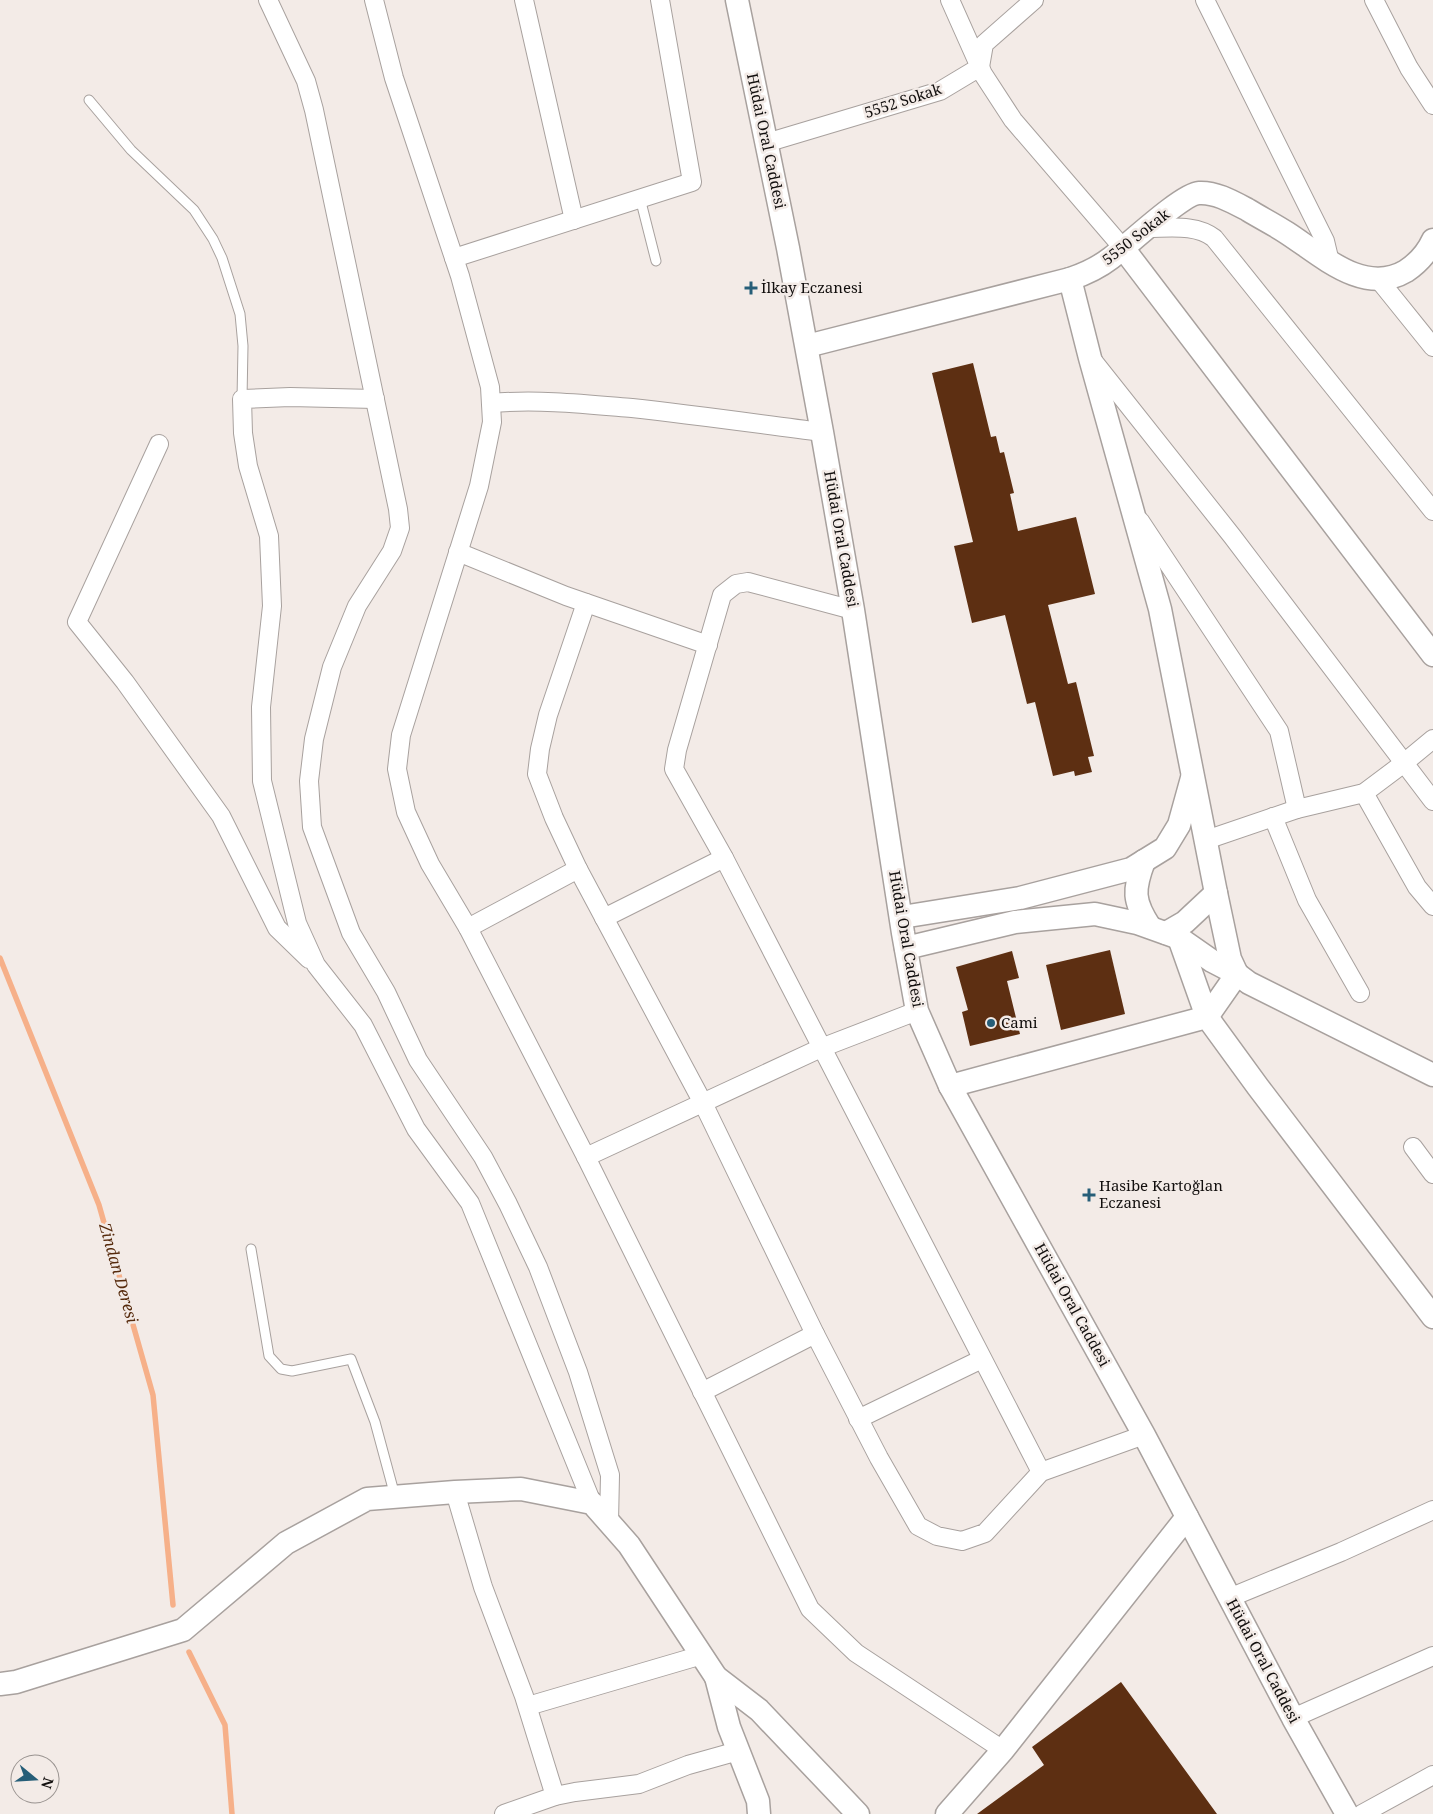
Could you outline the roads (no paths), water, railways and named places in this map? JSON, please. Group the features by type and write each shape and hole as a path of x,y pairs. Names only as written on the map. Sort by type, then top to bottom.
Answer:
{"street":[{"path":"268,0 306,81 314,110 398,509 400,528 392,551 357,606 332,667 314,739 309,781 312,827 351,933 386,992 418,1060 483,1157 538,1267 578,1372 610,1475 609,1522"},
{"path":"374,0 394,78 454,258 490,387 492,422 479,486 402,734 397,769 406,812 430,864 468,928 586,1157 810,1609 856,1652 1003,1750"},
{"path":"524,0 574,220"},
{"path":"454,258 692,182 660,0"},
{"name":"Hüdai Oral Caddesi","path":"737,0 807,346 854,610 906,948 918,1011 950,1086 1144,1435 1293,1718 1347,1814"},
{"path":"950,0 980,67 1013,120 1123,248 1433,655"},
{"path":"980,67 984,44 1034,0"},
{"path":"1205,0 1325,242 1330,262"},
{"path":"1374,0 1409,68 1433,105"},
{"name":"5552 Sokak","path":"766,143 940,91 980,67"},
{"name":"5550 Sokak","path":"807,346 1070,279 1098,267 1194,194 1219,196 1235,203 1286,232 1330,262 1349,272 1380,280"},
{"path":"1148,228 1196,229 1208,233 1214,238 1433,511"},
{"path":"1433,240 1420,260 1396,276 1380,280 1433,347"},
{"path":"1070,279 1160,609 1216,893 1230,959 1237,974"},
{"path":"1090,358 1238,544 1433,801"},
{"path":"316,965 297,923 262,781 261,706 272,606 270,536 248,466 243,434 242,398 290,396 375,399"},
{"path":"491,403 524,400 578,403 695,415 822,432"},
{"path":"159,444 77,622 125,682 221,816 277,928 316,965 363,1025 416,1128 470,1203 592,1503 629,1545 716,1677 729,1727 758,1801 759,1814"},
{"path":"1133,510 1279,731 1297,809"},
{"path":"458,552 586,603 708,645"},
{"path":"854,610 748,582 736,584 722,595 674,769 724,858 1041,1472"},
{"path":"586,603 548,715 540,749 537,774 554,818 578,869 703,1103 814,1334 858,1419 918,1526 937,1536 962,1541 985,1533 1041,1472 1144,1435"},
{"path":"902,917 1020,898 1131,869 1165,848 1206,840 1297,809 1364,793 1433,739"},
{"path":"1165,848 1179,825 1193,774"},
{"path":"1364,793 1417,887 1433,906"},
{"path":"1273,817 1307,900 1360,993"},
{"path":"604,918 724,858"},
{"path":"1144,861 1138,878 1136,899 1140,912 1165,933 1249,982 1433,1075"},
{"path":"468,928 578,869"},
{"path":"1165,933 1185,922 1216,893"},
{"path":"906,948 1014,922 1095,914 1137,923 1165,933 1207,1017 1433,1317"},
{"path":"950,1086 1207,1017 1237,974"},
{"path":"586,1157 821,1048 918,1011"},
{"path":"1413,1147 1433,1174"},
{"path":"702,1392 814,1334"},
{"path":"858,1419 982,1359"},
{"path":"0,1684 16,1682 183,1630 286,1543 367,1499 521,1489 592,1503"},
{"path":"455,1492 482,1587 528,1706 555,1796"},
{"path":"1229,1598 1341,1552 1433,1510"},
{"path":"947,1814 1003,1750 1187,1517"},
{"path":"528,1706 702,1655"},
{"path":"1293,1718 1433,1656"},
{"path":"716,1677 759,1710 858,1814"},
{"path":"504,1814 555,1796 639,1784 688,1765 738,1751"},
{"path":"1362,1814 1433,1776"}],"lane":[{"path":"89,100 132,150 189,204 214,239 240,314 243,346 242,398"},
{"path":"640,198 656,261"},
{"path":"252,1249 269,1356 281,1369 292,1371 351,1360 375,1422 395,1496"}],"waterway":[{"name":"Zindan Deresi","path":"0,958 99,1205 153,1395 173,1605"},
{"name":"Zindan Deresi","path":"189,1652 225,1725 232,1814"}],"place":[{"name":"İlkay Eczanesi","path":"751,288"},
{"name":"Cami","path":"991,1023"},
{"name":"Hasibe Kartoğlan Eczanesi","path":"1089,1195"}]}
